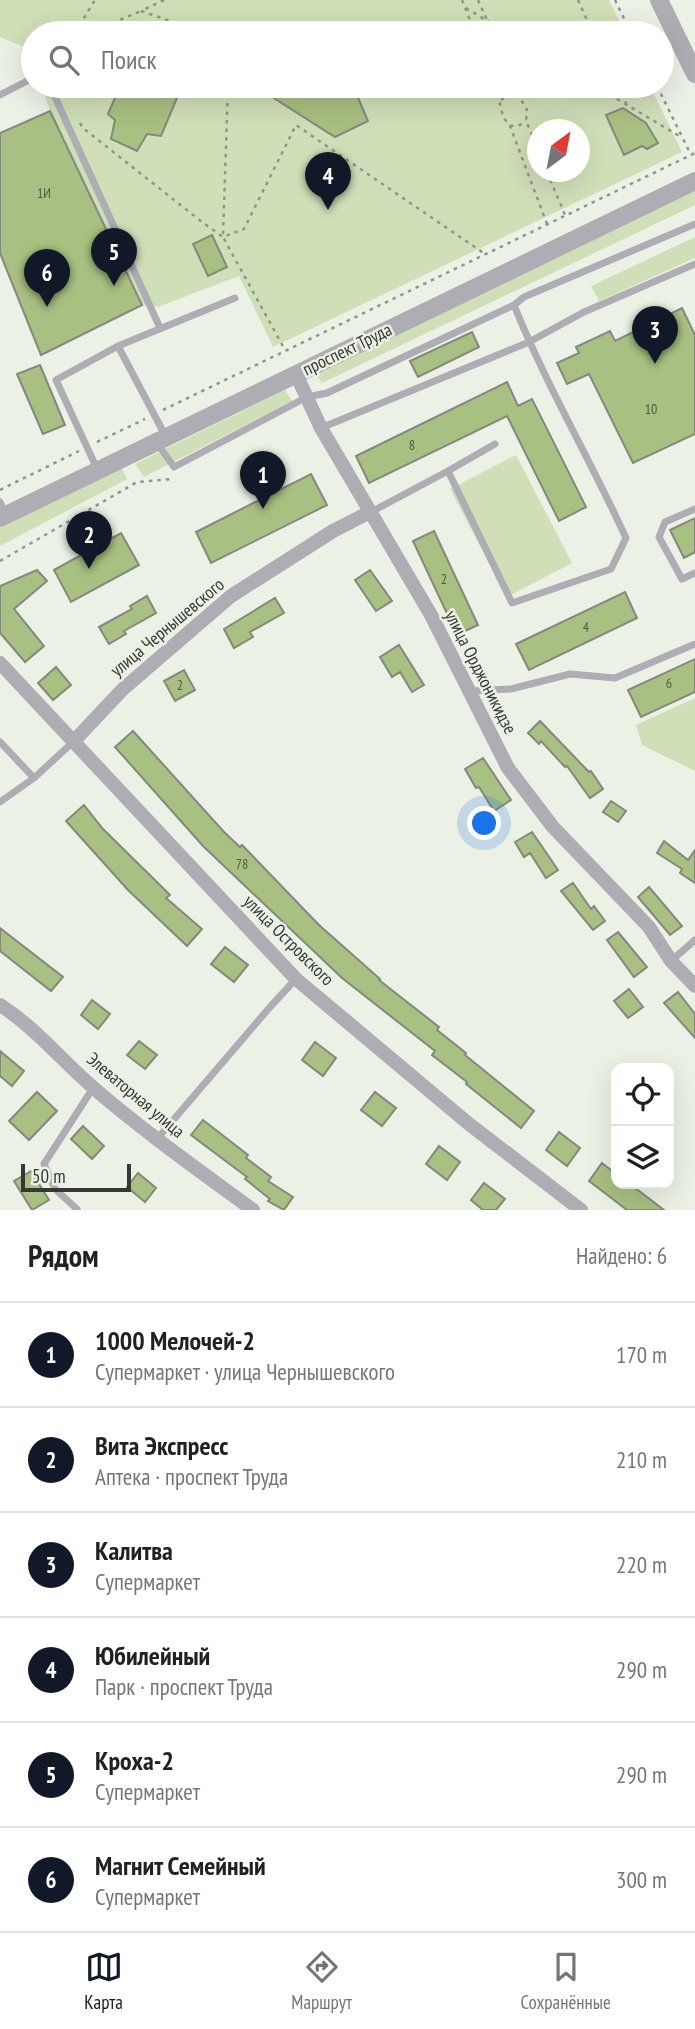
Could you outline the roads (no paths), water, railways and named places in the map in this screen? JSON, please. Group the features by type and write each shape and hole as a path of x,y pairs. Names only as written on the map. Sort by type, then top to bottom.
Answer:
{"street":[{"path":"659,0 669,21"},
{"path":"674,31 695,74"},
{"name":"проспект Труда","path":"2,511 99,472 695,181"},
{"name":"улица Орджоникидзе","path":"296,374 321,428 431,615 508,768 553,827 649,927 671,961 695,986"},
{"name":"улица Чернышевского","path":"73,743 123,689 231,596 333,531 370,512"},
{"name":"улица Островского","path":"0,663 296,979 469,1124 580,1210"},
{"name":"Элеваторная улица","path":"0,1004 61,1055 93,1088 156,1139 253,1210"}],"lane":[{"path":"0,95 21,84"},
{"path":"55,98 160,328"},
{"path":"118,346 154,414 174,467 307,397 327,393 514,305 524,297 695,224"},
{"path":"321,428 529,342 584,312 695,264"},
{"path":"99,472 56,380 118,346 235,298"},
{"path":"448,471 512,603 611,569 626,538 529,342 514,305"},
{"path":"370,512 495,444"},
{"path":"695,509 665,522 659,537 682,579 695,573"},
{"path":"468,691 511,690 570,674 615,678 695,644"},
{"path":"0,742 34,778"},
{"path":"0,802 34,778 73,743"},
{"path":"671,961 695,940"},
{"path":"156,1139 296,979"},
{"path":"77,1209 55,1189 44,1164 93,1088"}],"place":[{"name":"Юбилейный","path":"328,210"},
{"name":"Кроха-2","path":"114,286"},
{"name":"Магнит Семейный","path":"47,307"},
{"name":"Калитва","path":"655,364"},
{"name":"1000 Мелочей-2","path":"263,509"},
{"name":"Вита Экспресс","path":"89,569"}]}
